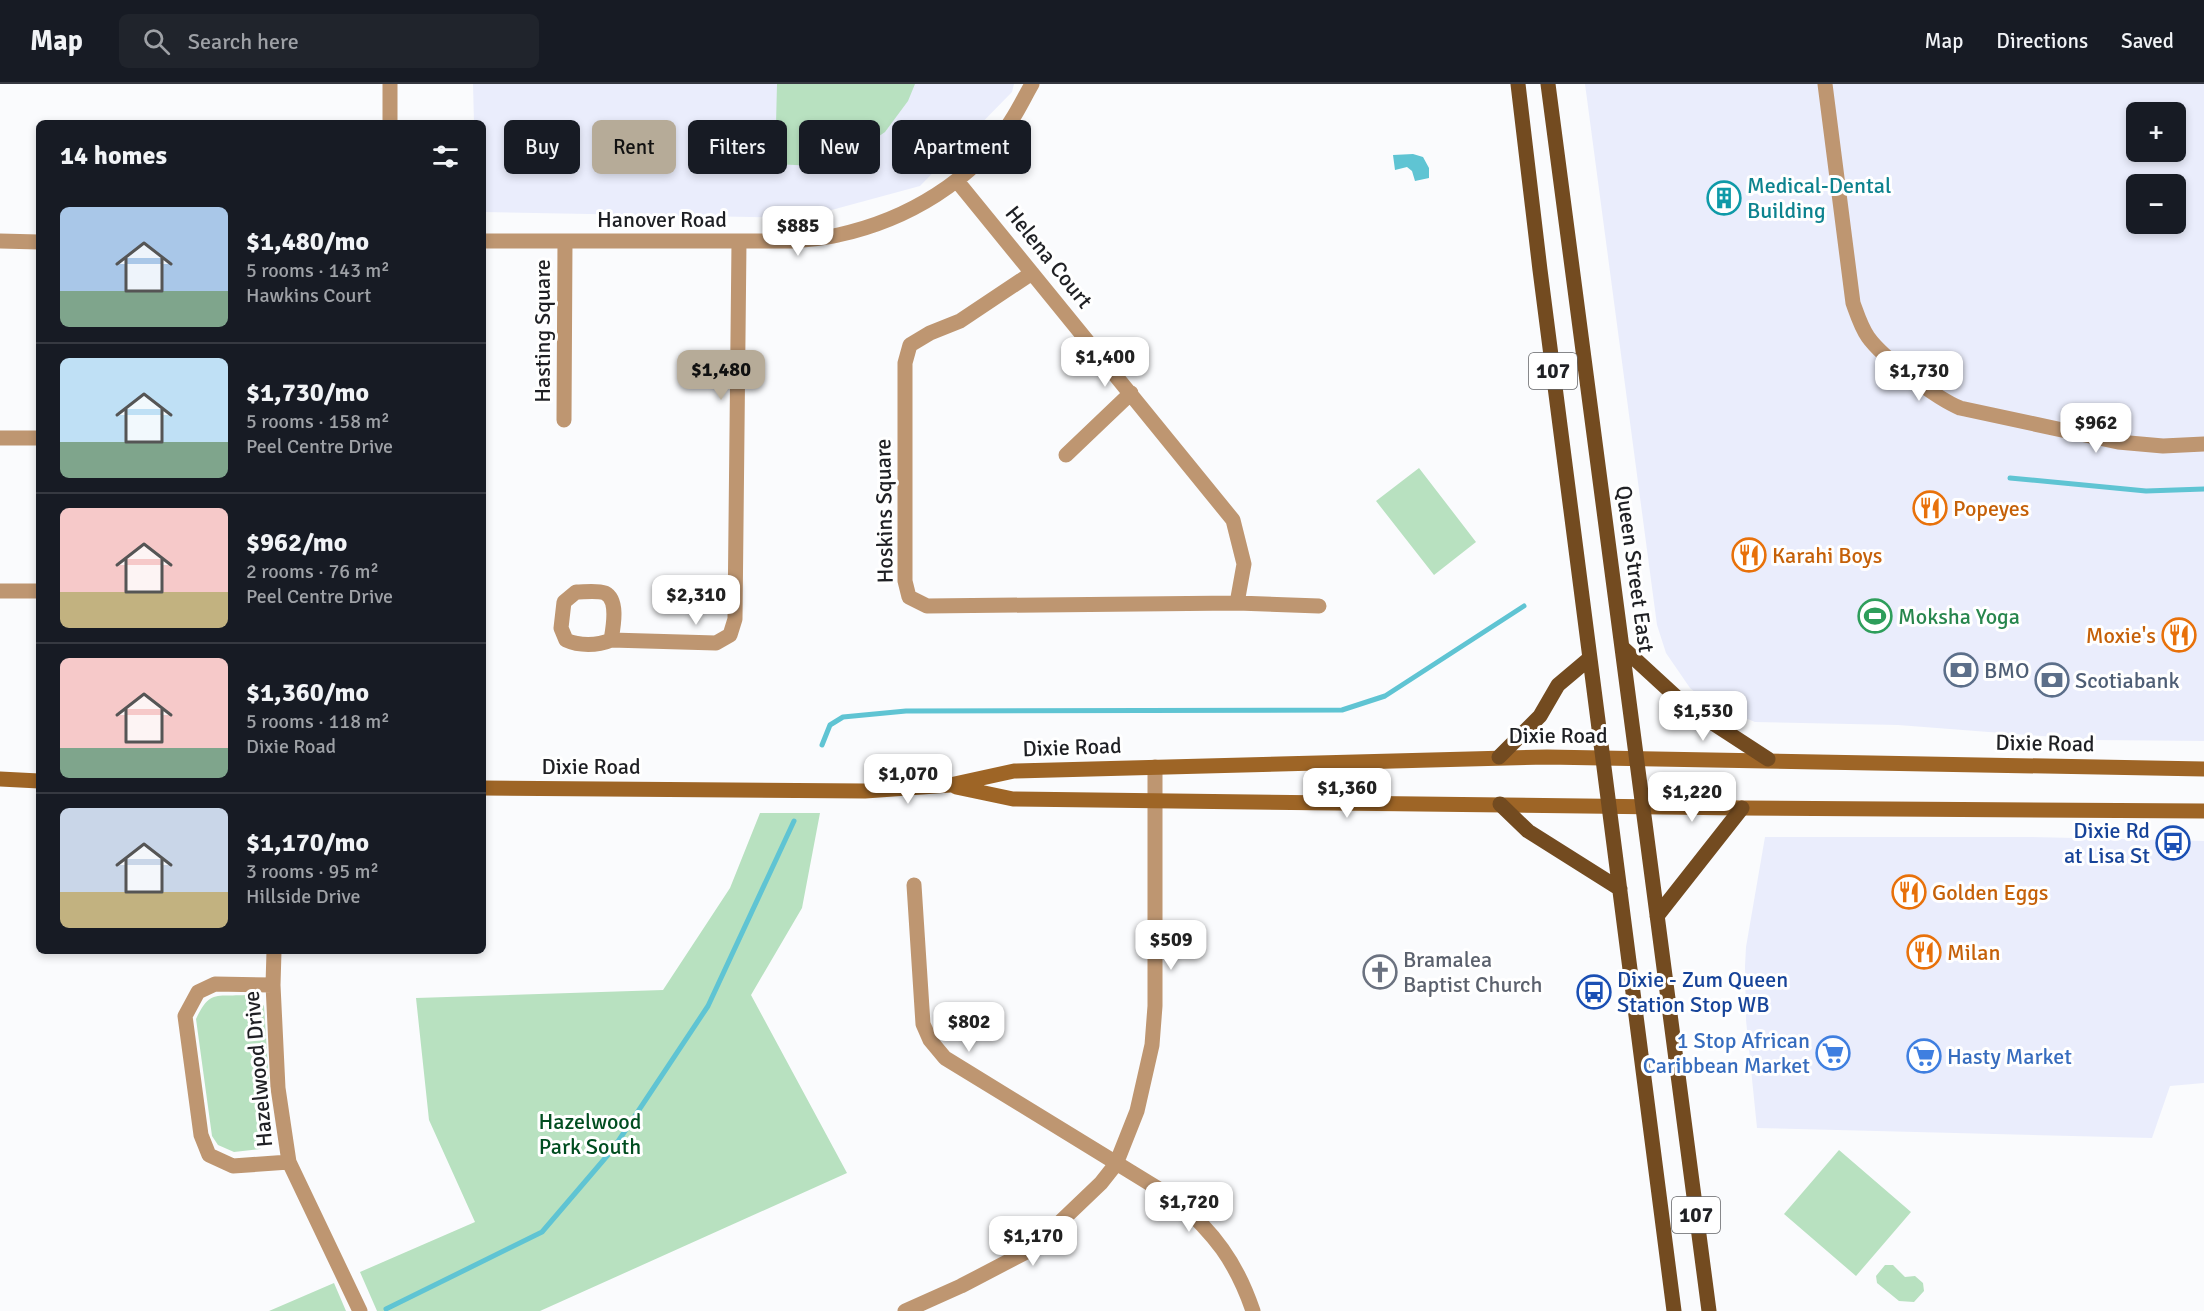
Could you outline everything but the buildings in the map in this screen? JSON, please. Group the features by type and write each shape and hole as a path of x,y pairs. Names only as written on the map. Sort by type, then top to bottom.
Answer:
{"main road":[{"name":"107","path":"1518,84 1674,1311"},
{"name":"Queen Street East","path":"1548,84 1709,1311"},
{"path":"1623,648 1692,711 1726,730 1768,759"},
{"path":"1499,757 1540,716 1558,685 1590,658"},
{"name":"Dixie Road","path":"486,788 865,791 950,785 1014,771 1499,757 1768,759 2204,769"},
{"path":"0,779 36,781"},
{"name":"Dixie Road","path":"950,785 1013,799 2204,811"},
{"path":"1500,804 1528,831 1620,889"},
{"path":"1657,916 1742,808"}],"street":[{"path":"390,84 390,120"},
{"name":"Hanover Road","path":"486,241 792,241 836,236 879,224 919,206 957,181 982,157 1011,122 1032,84"},
{"path":"1825,84 1853,303 1866,335 1879,349 1943,399 1960,408 2118,442 2163,446 2204,444"},
{"name":"Helena Court","path":"957,181 1233,520 1244,564 1237,603"},
{"path":"0,242 36,242"},
{"name":"Hasting Square","path":"564,420 565,242"},
{"path":"611,640 716,643 730,635 735,619 739,242"},
{"name":"Hoskins Square","path":"1032,273 960,321 930,333 910,345 905,363 905,581 909,597 927,606 1237,603"},
{"path":"1066,455 1131,393"},
{"path":"0,438 36,438"},
{"path":"0,591 36,591"},
{"path":"1237,603 1319,606"},
{"path":"905,1311 961,1286 1032,1249 1101,1183 1116,1164 1137,1111 1152,1045 1155,1006 1155,767"},
{"path":"914,885 923,1024 930,1040 945,1058 1175,1199 1206,1227 1226,1253 1244,1283 1253,1311"},
{"name":"Hazelwood Drive","path":"274,954 273,985 278,1088 289,1162 360,1311"},
{"path":"273,985 216,984 198,992 185,1016 201,1135 209,1155 233,1166 289,1162"}],"shaded area":[{"path":"473,84 1014,84 1012,92 985,120 892,120 892,174 932,174 920,186 802,218 486,212 486,120 474,120"},
{"path":"1585,84 2204,84 2204,741 2094,740 1898,725 1755,722 1707,702 1690,688 1666,653 1657,625"},
{"path":"1765,837 2030,837 2204,841 2204,1083 2170,1086 2152,1138 1757,1128 1746,1020 1745,966 1746,947"}],"green space":[{"path":"777,84 915,84 908,101 880,135 880,120 799,120 799,165 787,165 787,120 776,120"},
{"path":"1419,468 1476,542 1434,575 1376,501"},
{"name":"Hazelwood Park South","path":"760,813 820,813 802,908 751,995 847,1173 540,1311 377,1311 360,1272 475,1222 429,1120 416,998 663,990 730,888"},
{"path":"215,996 256,997 264,1006 272,1130 267,1143 260,1149 234,1152 218,1145 212,1136 196,1019 201,1009"},
{"path":"1839,1150 1911,1212 1856,1276 1784,1214"},
{"path":"1885,1265 1893,1265 1905,1277 1915,1276 1923,1283 1924,1291 1914,1302 1899,1301 1877,1283 1876,1276"},
{"path":"334,1283 346,1311 269,1311"}],"water":[{"path":"1413,154 1423,157 1429,168 1429,178 1415,181 1412,171 1407,167 1395,170 1393,155"}],"waterway":[{"path":"2010,478 2146,491 2204,489"},
{"path":"822,745 830,725 843,717 906,711 1342,710 1385,696 1524,606"},
{"path":"386,1309 542,1232 613,1149 708,1006 794,821"}],"place":[{"name":"Medical-Dental Building","path":"1724,198"},
{"name":"Popeyes","path":"1930,508"},
{"name":"Karahi Boys","path":"1749,555"},
{"name":"Moksha Yoga","path":"1875,616"},
{"name":"Moxie's","path":"2179,635"},
{"name":"BMO","path":"1961,670"},
{"name":"Scotiabank","path":"2052,680"},
{"name":"Dixie Rd at Lisa St","path":"2173,843"},
{"name":"Golden Eggs","path":"1909,892"},
{"name":"Milan","path":"1924,952"},
{"name":"Bramalea Baptist Church","path":"1380,972"},
{"name":"Dixie - Zum Queen Station Stop WB","path":"1594,992"},
{"name":"1 Stop African Caribbean Market","path":"1833,1053"},
{"name":"Hasty Market","path":"1924,1056"}]}
